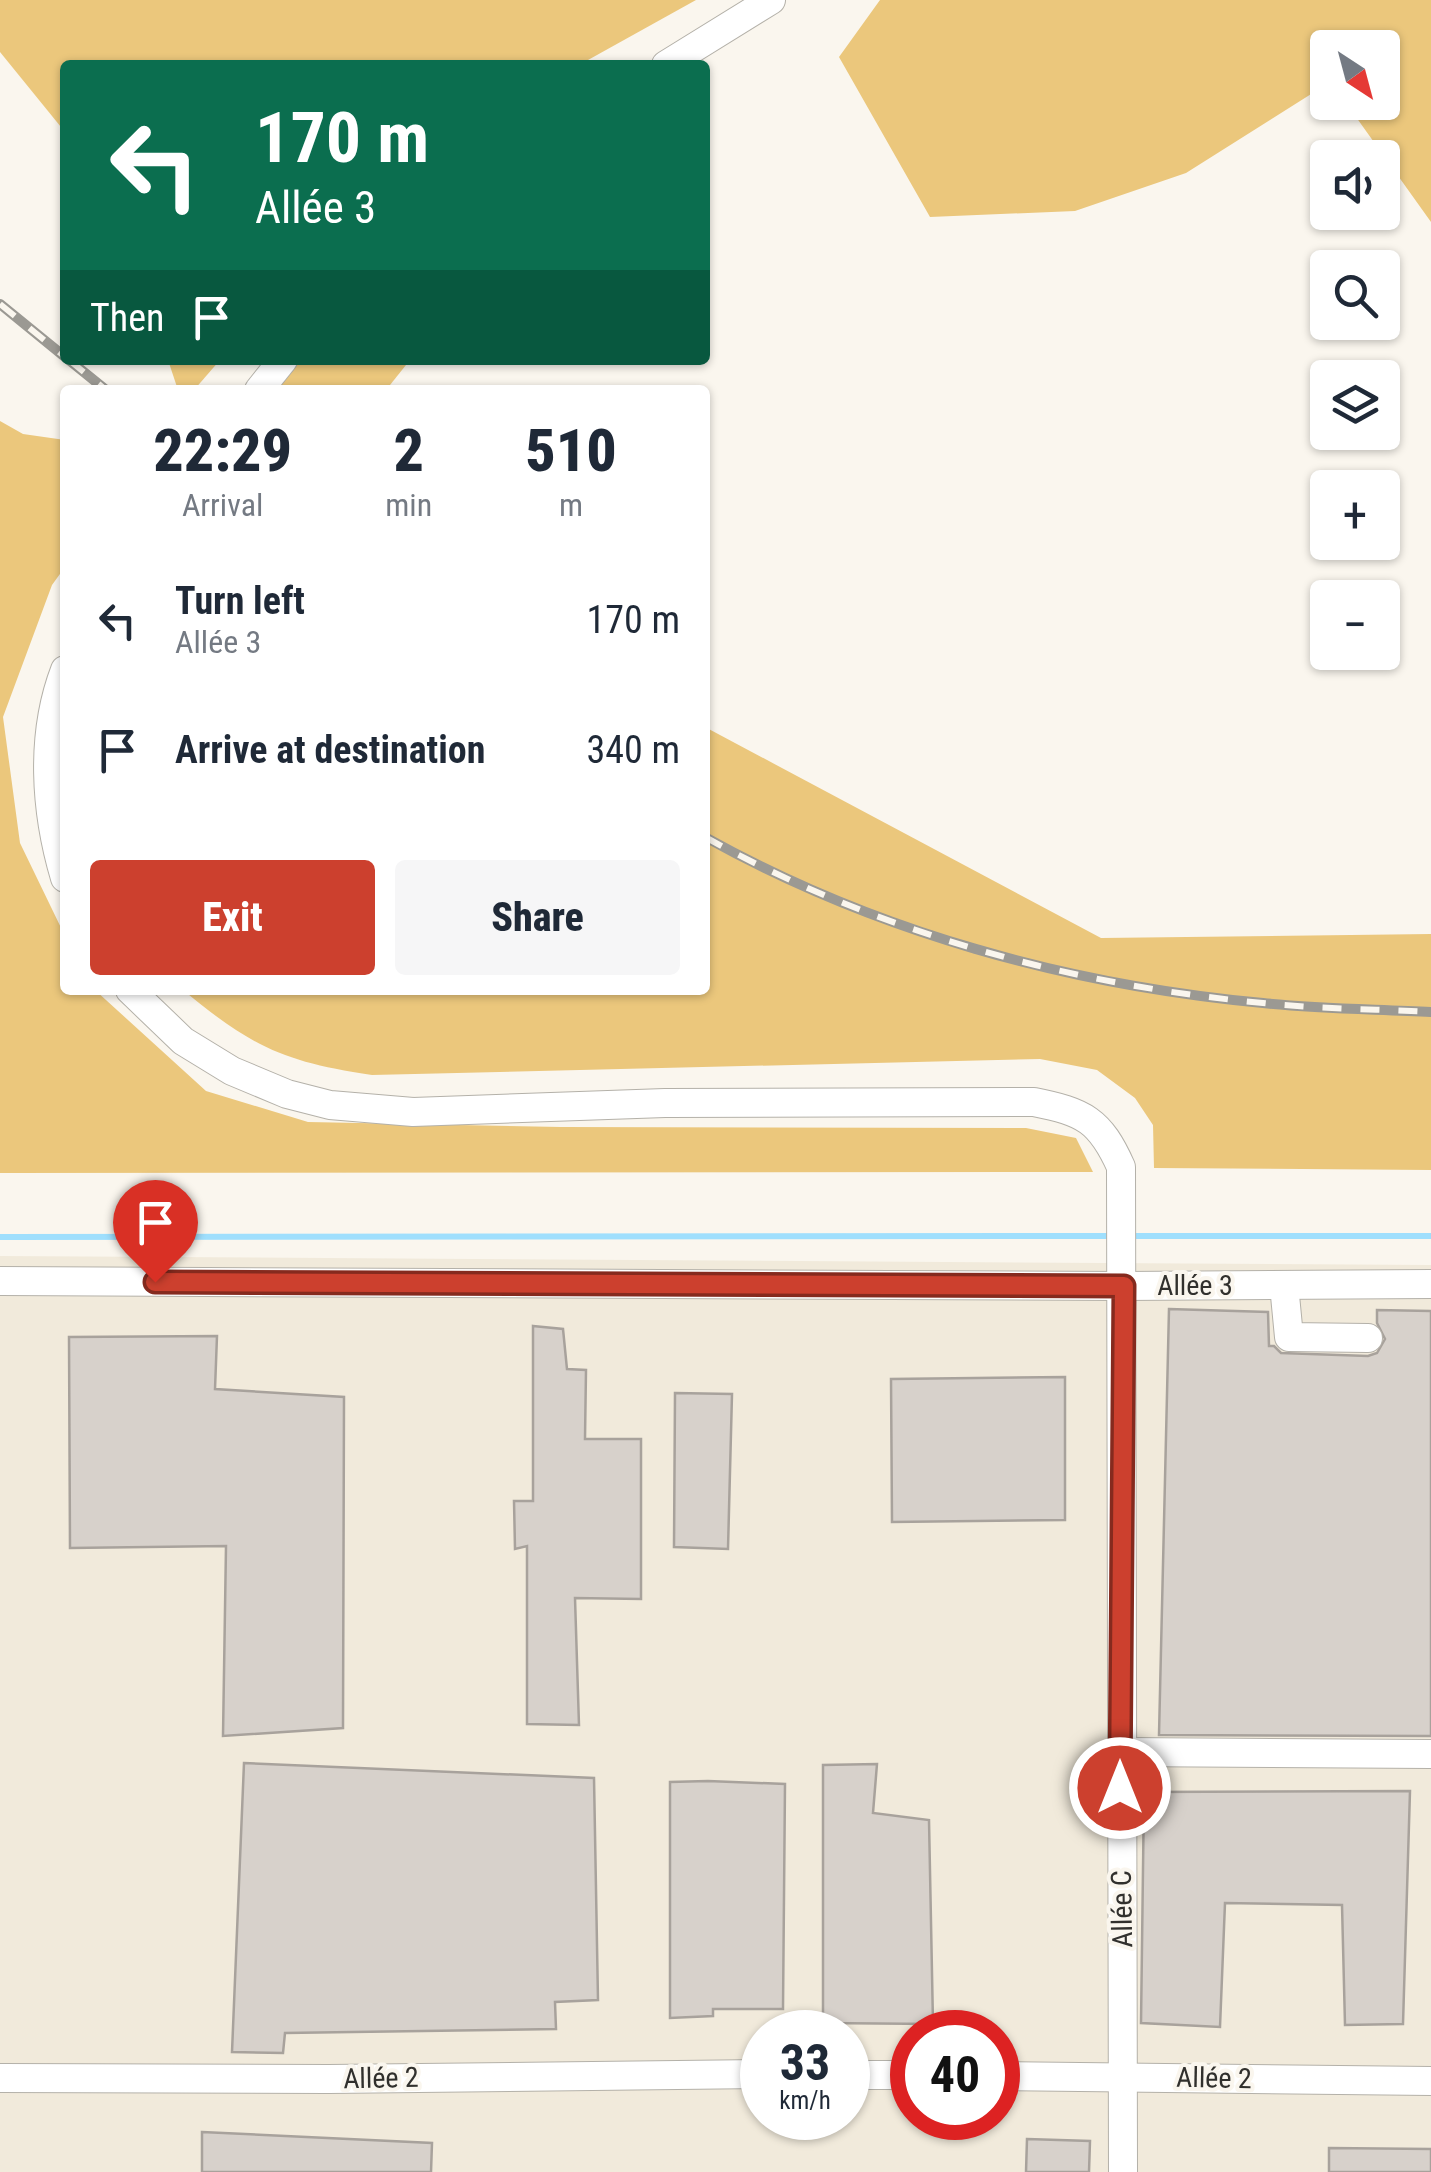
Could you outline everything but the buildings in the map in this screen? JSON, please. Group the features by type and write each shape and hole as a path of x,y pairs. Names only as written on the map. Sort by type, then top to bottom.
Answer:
{"street":[{"path":"675,60 771,0"},
{"path":"263,385 279,365"},
{"path":"60,684 48,743 55,843 60,860"},
{"name":"Allée C","path":"135,995 183,1041 232,1071 287,1094 330,1106 412,1112 664,1103 1034,1102 1065,1108 1092,1120 1121,1167 1123,2172"},
{"name":"Allée 3","path":"0,1282 1124,1278 1284,1285 1431,1284"},
{"path":"1284,1285 1289,1337 1368,1338"},
{"path":"1120,1752 1431,1754"},
{"name":"Allée 2","path":"0,2078 740,2074"},
{"name":"Allée 2","path":"1020,2076 1431,2081"}],"shaded area":[{"path":"0,0 696,0 588,60 60,60 60,126 0,52"},
{"path":"880,0 1431,0 1431,222 1400,179 1400,140 1372,140 1358,120 1400,120 1400,30 1310,30 1310,95 1186,173 1075,211 930,217 839,57"},
{"path":"170,365 216,365 198,385 176,385"},
{"path":"297,365 406,365 390,385 280,385"},
{"path":"0,421 23,434 60,439 60,574 52,585 3,717 20,843 60,926 60,995 100,995 206,1091 308,1122 1026,1128 1076,1138 1093,1172 0,1173"},
{"path":"710,730 1101,938 1431,934 1431,1170 1154,1168 1153,1125 1135,1098 1097,1070 1040,1059 372,1075 292,1057 229,1026 189,995 710,995"},
{"path":"0,1256 1431,1265 1431,2172 0,2172"}],"waterway":[{"path":"0,1237 1114,1236"},
{"path":"1126,1236 1431,1236"}],"railway":[{"path":"0,304 60,353"},
{"path":"75,365 100,385"},
{"path":"710,840 770,871 906,927 1046,968 1190,995 1326,1008 1431,1012"}],"route":[{"path":"155,1282 1124,1286 1120,1788"}]}
